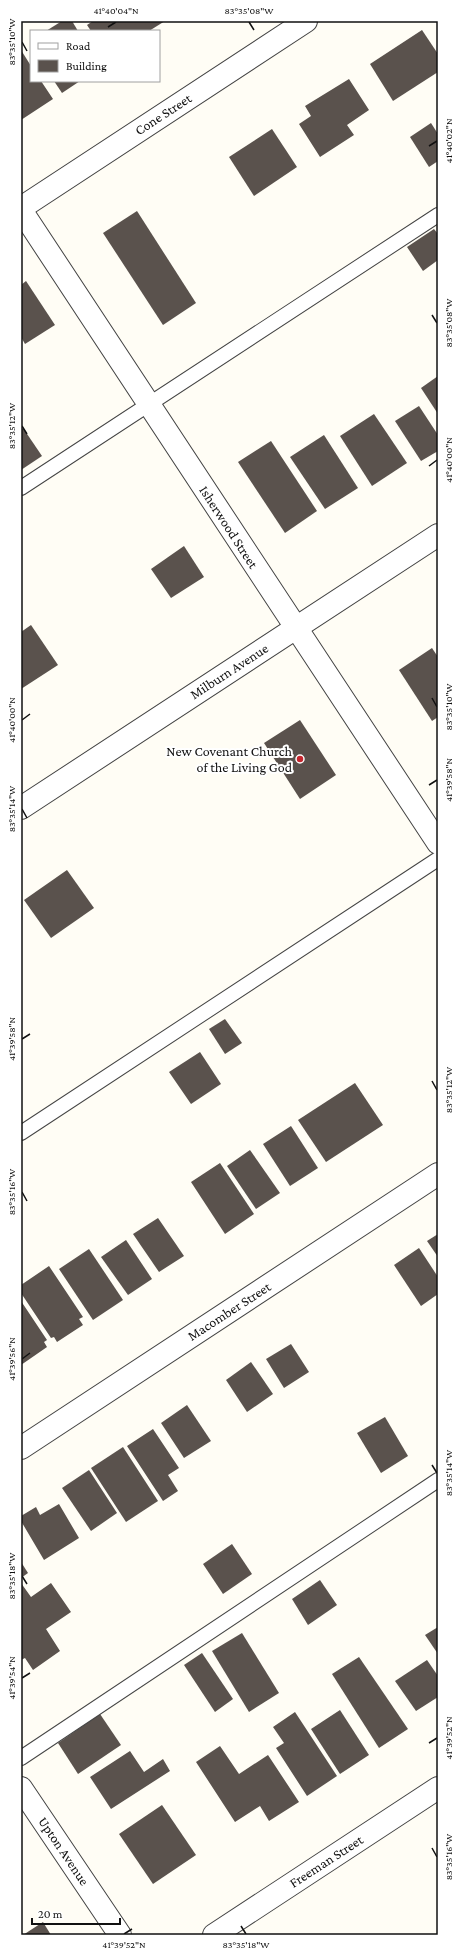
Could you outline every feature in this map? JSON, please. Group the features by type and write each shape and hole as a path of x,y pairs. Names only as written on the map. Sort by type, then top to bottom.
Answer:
{"street":[{"name":"Cone Street","path":"21,209 306,21"},
{"name":"Isherwood Street","path":"21,209 295,628 438,843"},
{"name":"Milburn Avenue","path":"21,808 438,535"},
{"name":"Macomber Street","path":"21,1448 438,1174"},
{"name":"Upton Avenue","path":"21,1788 120,1935"},
{"name":"Freeman Street","path":"214,1935 438,1788"}],"lane":[{"path":"21,488 438,215"},
{"path":"21,1133 438,860"},
{"path":"21,1758 438,1480"}],"building":[{"path":"62,21 72,21 77,30 48,30"},
{"path":"93,21 165,21 151,30 90,30 87,25"},
{"path":"422,30 438,54 438,72 393,101 370,64"},
{"path":"21,50 30,64 30,82 42,82 53,99 21,120"},
{"path":"349,79 369,110 347,125 354,135 320,157 299,124 311,116 305,106"},
{"path":"55,82 78,82 62,93"},
{"path":"431,123 438,134 438,161 429,167 410,137"},
{"path":"272,129 297,167 254,196 229,157"},
{"path":"137,211 196,303 163,325 103,233"},
{"path":"434,229 438,234 438,260 423,271 407,247"},
{"path":"26,281 55,325 25,344 21,337 21,285"},
{"path":"438,376 438,414 421,388"},
{"path":"419,406 438,435 438,451 421,461 395,421"},
{"path":"374,414 407,463 372,486 340,436"},
{"path":"23,428 42,456 21,470 21,430"},
{"path":"324,435 358,488 325,509 290,457"},
{"path":"271,441 317,511 285,533 238,462"},
{"path":"184,546 204,577 171,598 151,569"},
{"path":"31,625 58,665 21,689 21,632"},
{"path":"432,648 438,657 438,717 432,721 399,670"},
{"name":"New Covenant Church of the Living God","path":"300,720 336,775 300,799 264,743"},
{"path":"67,870 94,908 51,938 24,900"},
{"path":"225,1019 242,1043 225,1054 209,1029"},
{"path":"200,1052 221,1084 191,1104 169,1072"},
{"path":"355,1083 383,1125 326,1162 298,1120"},
{"path":"291,1126 318,1168 290,1186 263,1144"},
{"path":"250,1150 280,1193 256,1209 227,1166"},
{"path":"220,1163 254,1214 225,1234 191,1182"},
{"path":"158,1218 184,1256 159,1272 133,1234"},
{"path":"438,1234 438,1257 427,1241"},
{"path":"126,1240 152,1279 128,1295 101,1257"},
{"path":"419,1248 438,1277 438,1294 421,1306 394,1265"},
{"path":"89,1249 123,1300 93,1320 59,1269"},
{"path":"49,1266 83,1317 79,1319 83,1325 57,1342 54,1337 51,1338 21,1293 21,1285"},
{"path":"21,1301 47,1340 44,1342 47,1347 21,1365"},
{"path":"291,1344 309,1372 284,1388 266,1359"},
{"path":"251,1362 273,1394 247,1412 226,1380"},
{"path":"187,1405 211,1441 184,1458 161,1423"},
{"path":"385,1417 408,1456 381,1473 357,1433"},
{"path":"153,1429 179,1468 168,1475 178,1491 163,1501 127,1446"},
{"path":"123,1447 158,1501 126,1522 91,1468"},
{"path":"89,1470 117,1513 91,1531 62,1488"},
{"path":"59,1504 79,1538 44,1560 21,1521 21,1516 36,1507 40,1515"},
{"path":"232,1544 252,1574 223,1594 203,1564"},
{"path":"21,1562 28,1573 21,1578"},
{"path":"320,1580 337,1605 308,1625 292,1599"},
{"path":"21,1583 31,1597 51,1583 71,1612 46,1629 60,1651 33,1670 25,1658 21,1660"},
{"path":"438,1627 438,1654 425,1635"},
{"path":"242,1633 279,1693 249,1712 212,1651"},
{"path":"202,1653 233,1699 215,1712 184,1665"},
{"path":"359,1657 408,1729 379,1748 332,1674"},
{"path":"427,1660 438,1676 438,1697 416,1711 395,1681"},
{"path":"340,1710 369,1755 340,1774 311,1729"},
{"path":"295,1712 337,1776 307,1796 276,1748 284,1743 273,1727"},
{"path":"100,1714 121,1745 78,1774 58,1743"},
{"path":"220,1746 239,1774 268,1755 299,1802 269,1821 260,1806 235,1822 196,1762"},
{"path":"130,1751 144,1772 163,1759 170,1771 111,1809 90,1777"},
{"path":"162,1805 196,1855 153,1884 119,1834"},
{"path":"43,1922 51,1935 23,1935"}],"place":[{"name":"New Covenant Church of the Living God","path":"300,759"}]}
